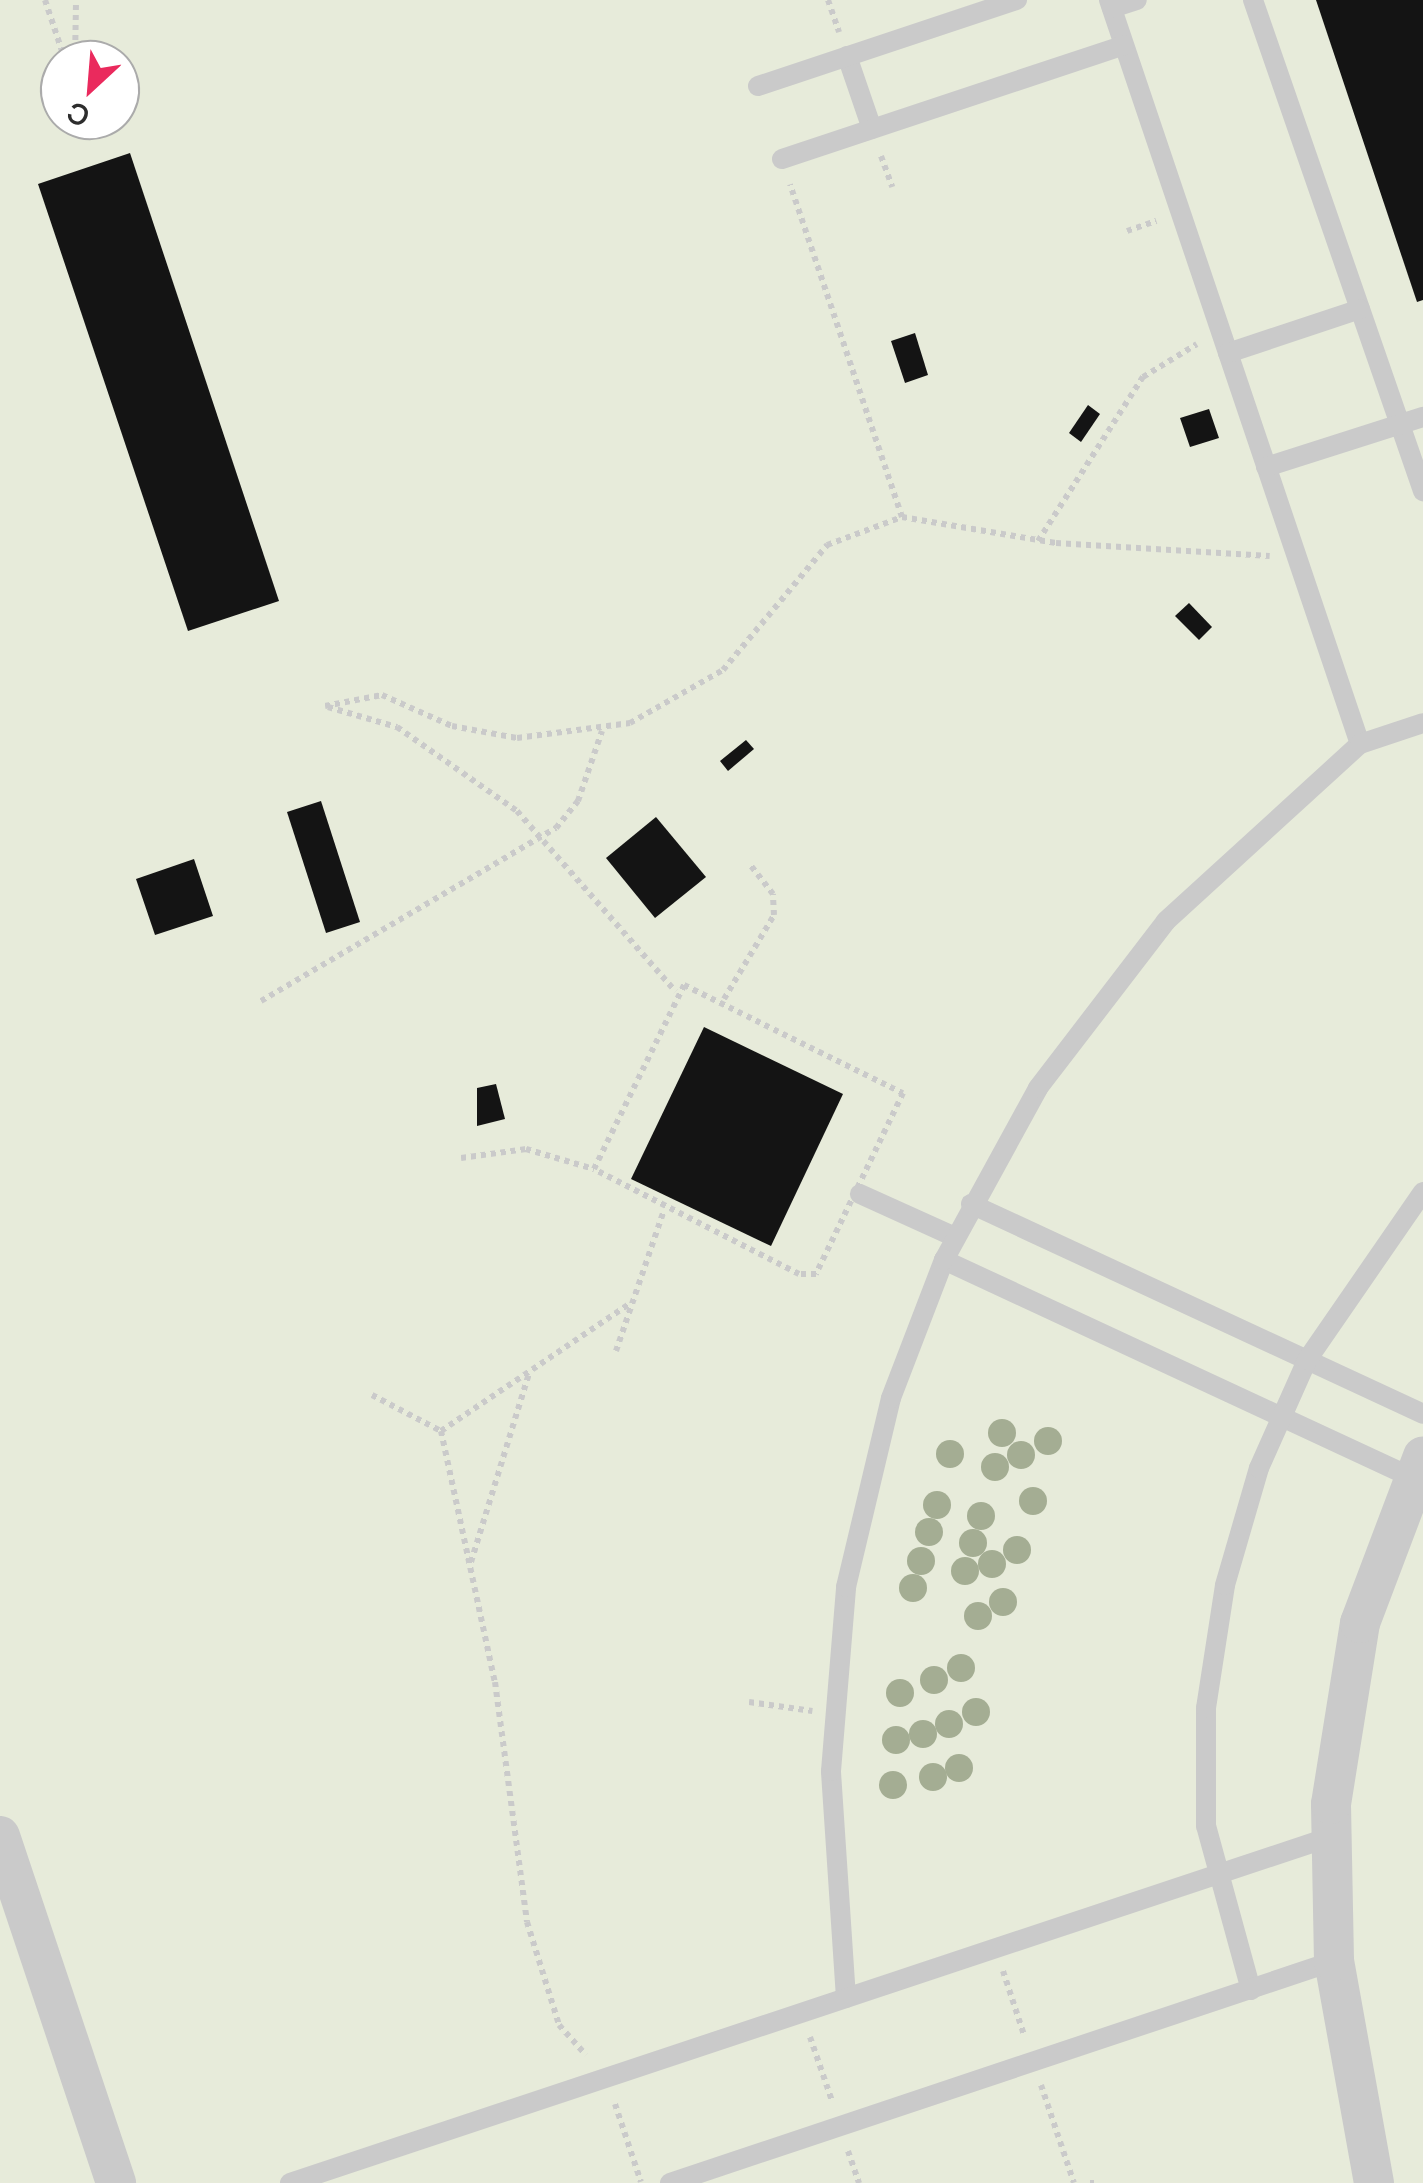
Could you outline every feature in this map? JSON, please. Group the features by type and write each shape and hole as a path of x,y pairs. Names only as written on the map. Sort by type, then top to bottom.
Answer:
{"street":[{"path":"1374,2183 1334,1960 1330,1837 1350,1667 1418,1467"},
{"path":"0,1836 116,2183"}],"lane":[{"path":"758,86 1016,0"},
{"path":"1137,0 1111,4 1360,744"},
{"path":"1253,0 1423,491"},
{"path":"782,159 1124,45"},
{"path":"847,56 872,129"},
{"path":"1225,344 1360,310"},
{"path":"1266,467 1423,416"},
{"path":"846,1998 831,1837 833,1714 871,1470 954,1237 1038,1088 1122,971 1212,872 1360,744 1423,723"},
{"path":"1250,1990 1212,1876 1203,1764 1213,1650 1240,1529 1280,1417 1307,1360 1423,1192"},
{"path":"860,1194 954,1237"},
{"path":"971,1204 1423,1414"},
{"path":"944,1260 1280,1417 1418,1467"},
{"path":"290,2183 1330,1837"},
{"path":"670,2183 1334,1960"}],"path":[{"path":"45,0 58,40"},
{"path":"75,40 76,0"},
{"path":"782,159 902,517"},
{"path":"1038,540 1150,368 1225,344"},
{"path":"675,992 544,837 397,727 325,706 374,694 487,734 602,731 690,694 741,653 817,554 902,517 1038,540 1296,557"},
{"path":"262,1000 544,837 578,801 602,731"},
{"path":"724,999 774,915 773,894 750,866"},
{"path":"462,1158 526,1149 594,1169 664,1210 809,1276 826,1264 901,1109 900,1086 690,984 675,992 594,1169"},
{"path":"616,1351 664,1210"},
{"path":"441,1430 629,1304"},
{"path":"471,1563 530,1370"},
{"path":"372,1395 441,1430"},
{"path":"441,1430 471,1563 536,1957 558,2025 606,2078 642,2183"},
{"path":"750,1702 833,1714"}],"green space":[{"path":"0,0 1423,0 1423,2183 0,2183"}],"building":[{"path":"1316,0 1423,0 1423,300 1417,302"},
{"path":"130,153 279,601 188,631 38,184"},
{"path":"915,333 928,375 905,383 891,341"},
{"path":"1088,405 1100,414 1081,442 1069,433"},
{"path":"1209,409 1219,438 1190,447 1180,418"},
{"path":"1189,603 1212,627 1199,640 1175,616"},
{"path":"746,740 754,749 728,771 720,761"},
{"path":"321,801 360,922 326,933 287,812"},
{"path":"656,817 706,877 655,918 606,858"},
{"path":"194,859 213,916 155,935 136,879"},
{"path":"704,1027 843,1094 771,1246 631,1179"},
{"path":"496,1084 505,1119 477,1126 477,1088"}]}
